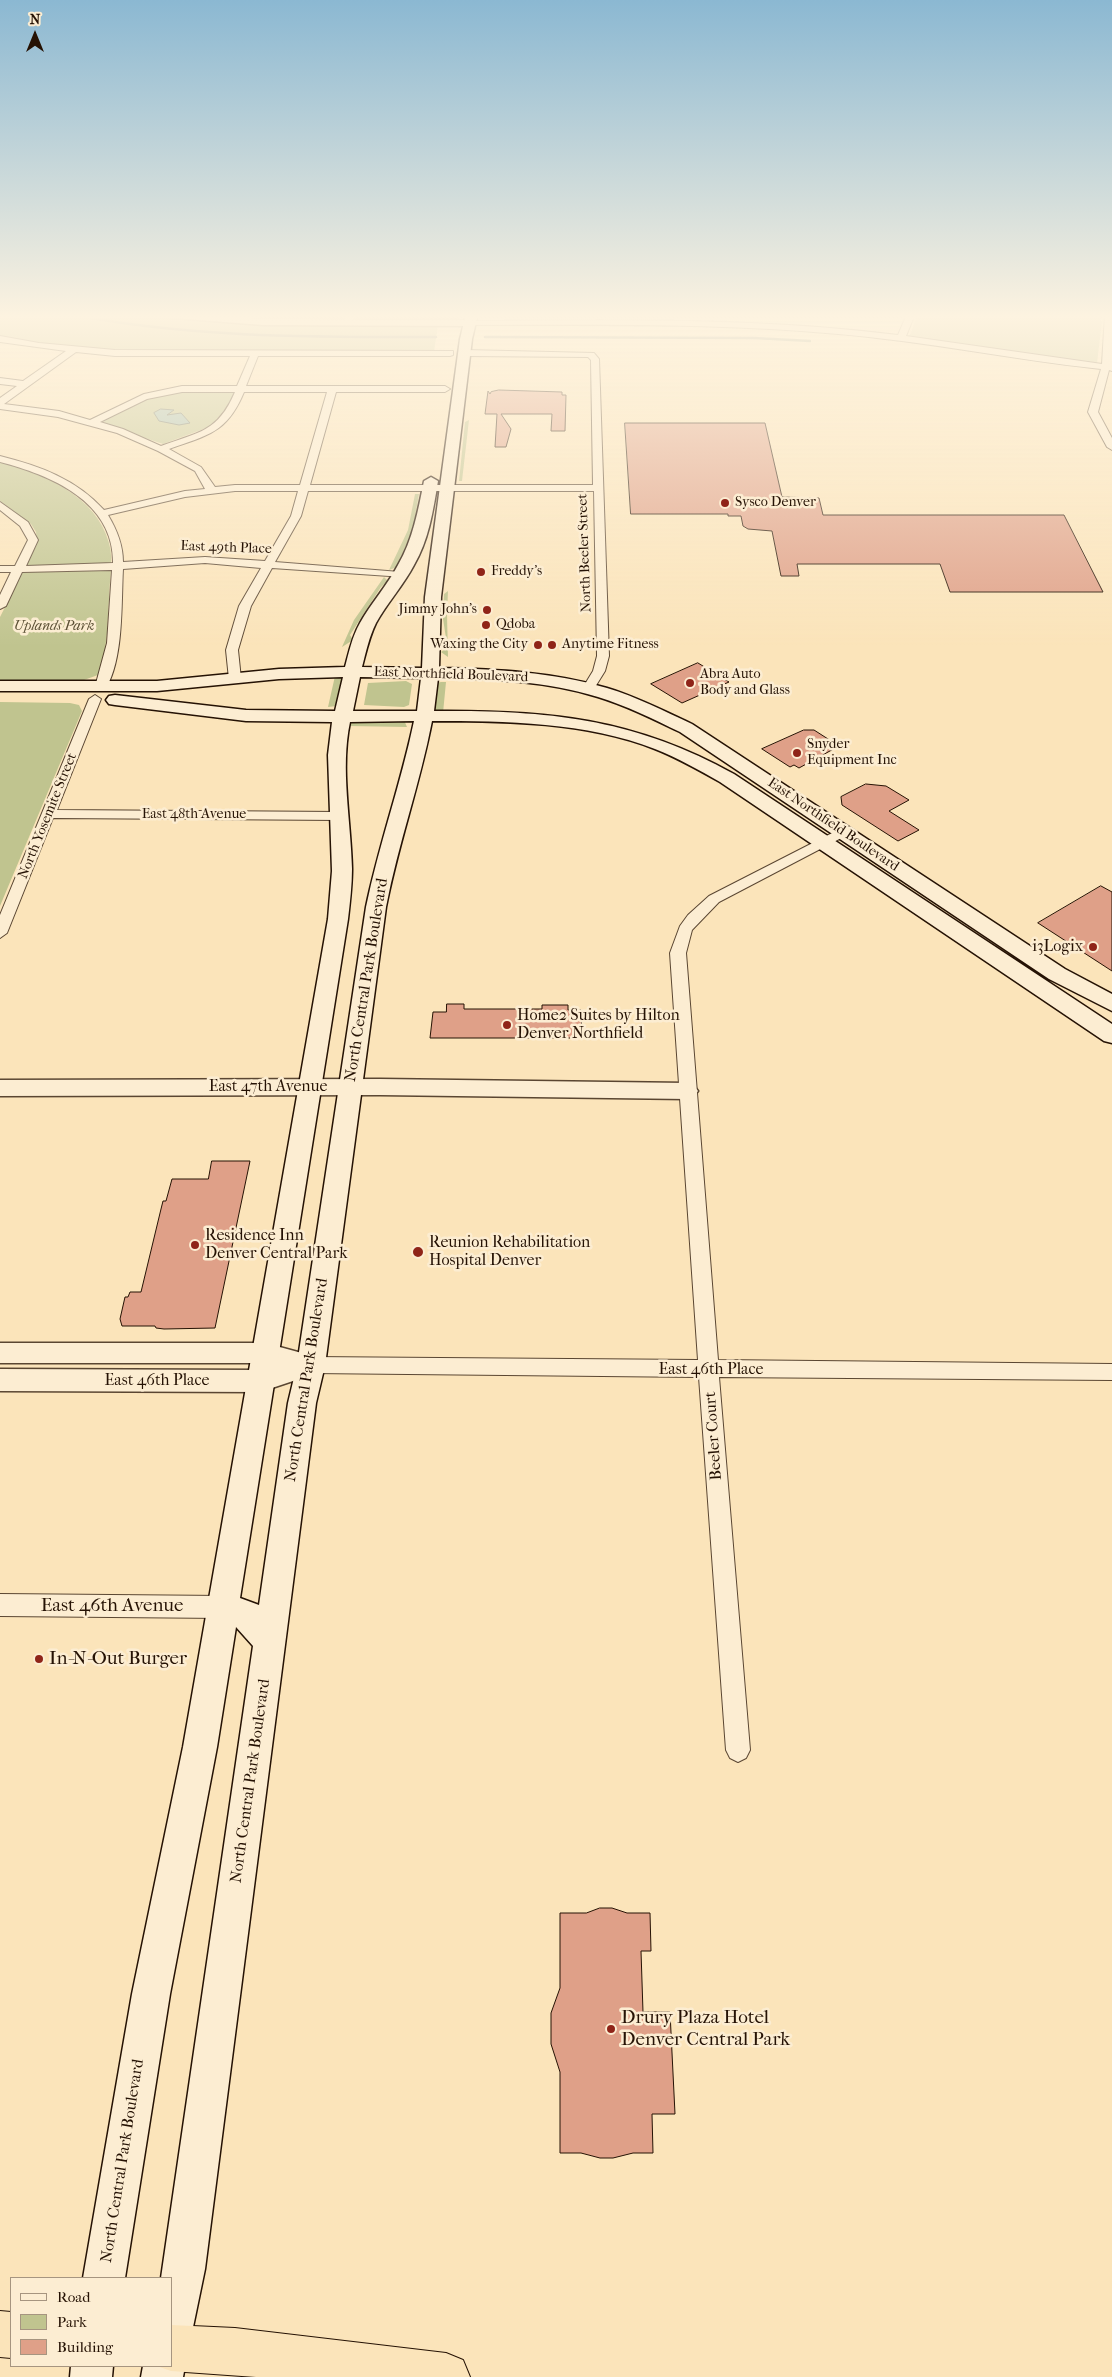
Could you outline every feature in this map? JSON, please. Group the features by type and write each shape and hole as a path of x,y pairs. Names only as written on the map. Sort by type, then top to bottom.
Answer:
{"highway":[{"path":"172,2348 245,2352 446,2377"}],"main road":[{"name":"North Central Park Boulevard","path":"172,2327 184,2269 271,1643 302,1403 311,1365 382,876 415,763 431,673 433,597 455,425"},
{"name":"North Central Park Boulevard","path":"104,2277 148,2013 200,1747 340,906 342,871 337,749 358,646 368,623 400,574 420,536 433,464"},
{"name":"East Northfield Boulevard","path":"0,699 98,693 279,674 353,672 524,677 588,689 630,702 672,720 1057,974 1112,1003"},
{"name":"East Northfield Boulevard","path":"0,686 98,693 239,715 551,719 593,725 634,735 678,752 716,770 1112,1034"},
{"path":"223,1607 250,1617 271,1643"}],"street":[{"path":"97,425 126,434 161,449 198,469 203,474 211,490"},
{"path":"161,449 219,425"},
{"path":"235,679 232,654 245,606 296,516 322,425"},
{"name":"North Beeler Street","path":"588,689 599,671 603,656 597,425"},
{"path":"1100,425 1112,447"},
{"name":"North Yosemite Street","path":"0,459 37,471 77,491 104,513 115,535 118,550 113,652 0,933"},
{"path":"104,513 211,490 304,487 598,488"},
{"path":"0,505 18,518 32,537 31,546 0,606"},
{"name":"East 49th Place","path":"0,569 117,566 194,560 400,574"},
{"name":"East 48th Avenue","path":"48,814 340,816"},
{"name":"Beeler Court","path":"738,1750 687,1091 678,965 680,942 685,929 693,918 714,899 842,832"},
{"name":"East 47th Avenue","path":"0,1088 350,1087 687,1091"},
{"name":"East 46th Place","path":"0,1353 265,1353 311,1365 709,1370 1112,1372"},
{"name":"East 46th Place","path":"0,1380 260,1381 311,1365"},
{"name":"East 46th Avenue","path":"0,1605 223,1607"}],"green space":[{"path":"106,425 211,425 163,444"},
{"path":"465,425 468,425 462,481 459,481"},
{"name":"Uplands Park","path":"0,462 33,473 66,489 93,512 102,526 109,543 111,564 104,656 98,675 84,680 0,680 0,617 37,544 36,532 31,524 0,501"},
{"path":"415,494 419,494 413,528 397,567 389,570 408,530"},
{"path":"384,577 388,581 381,587 350,635 353,640 342,647 354,620"},
{"path":"448,591 448,657 441,652 444,650 444,639 446,638 443,619 444,594"},
{"path":"335,676 345,677 337,706 328,707"},
{"path":"406,681 412,684 409,705 404,707 364,705 368,683"},
{"path":"446,682 443,713 434,711 436,683"},
{"path":"0,702 70,703 79,705 82,711 0,906"},
{"path":"404,720 407,727 349,726 351,721"}],"building":[{"path":"496,425 508,425 511,429 506,447 495,447"},
{"path":"551,425 565,425 565,431 551,431"},
{"name":"Sysco Denver","path":"625,425 765,425 782,497 819,498 823,515 1064,515 1103,592 950,592 940,564 797,564 799,576 781,576 772,531 748,529 743,526 741,516 728,516 728,514 631,514"},
{"name":"Abra Auto Body and Glass","path":"698,663 729,682 682,703 651,684"},
{"name":"Snyder Equipment Inc","path":"804,730 814,730 839,746 799,768 794,765 790,767 762,749"},
{"path":"866,784 886,786 909,800 889,811 919,830 898,841 842,805 841,797"},
{"name":"i3Logix","path":"1101,886 1112,892 1112,971 1038,923"},
{"name":"Home2 Suites by Hilton Denver Northfield","path":"447,1004 464,1004 464,1009 542,1009 542,1005 568,1005 568,1010 581,1010 582,1038 430,1038 433,1012 446,1012"},
{"name":"Residence Inn Denver Central Park","path":"212,1161 250,1161 215,1328 164,1329 156,1328 155,1326 122,1326 120,1319 125,1297 128,1297 130,1292 141,1292 163,1201 166,1201 172,1179 208,1179"},
{"name":"Drury Plaza Hotel Denver Central Park","path":"600,1908 612,1908 627,1913 650,1913 651,1951 641,1951 643,2012 670,2012 675,2114 652,2114 653,2153 633,2153 613,2158 600,2158 581,2153 560,2153 560,2072 551,2044 551,2013 560,1988 560,1913 586,1913"}],"place":[{"name":"Sysco Denver","path":"725,503"},
{"name":"Freddy's","path":"481,572"},
{"name":"Jimmy John's","path":"487,610"},
{"name":"Qdoba","path":"486,625"},
{"name":"Waxing the City","path":"538,645"},
{"name":"Anytime Fitness","path":"552,645"},
{"name":"Abra Auto Body and Glass","path":"690,683"},
{"name":"Snyder Equipment Inc","path":"797,753"},
{"name":"i3Logix","path":"1093,947"},
{"name":"Home2 Suites by Hilton Denver Northfield","path":"507,1025"},
{"name":"Residence Inn Denver Central Park","path":"195,1245"},
{"name":"Reunion Rehabilitation Hospital Denver","path":"418,1252"},
{"name":"In-N-Out Burger","path":"39,1659"},
{"name":"Drury Plaza Hotel Denver Central Park","path":"611,2029"}]}
